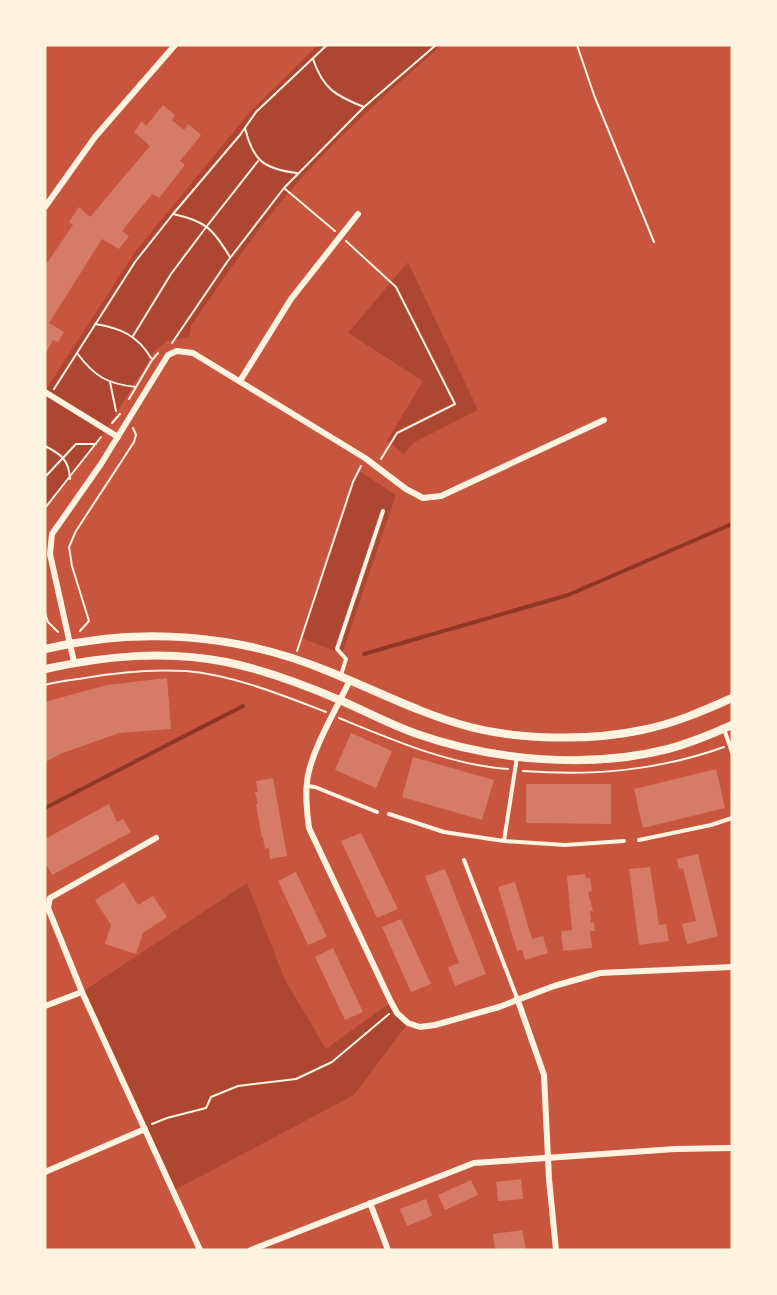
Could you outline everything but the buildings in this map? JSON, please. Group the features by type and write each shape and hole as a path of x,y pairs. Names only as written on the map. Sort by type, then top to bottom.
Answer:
{"street":[{"path":"45,207 95,137 176,45"},
{"path":"240,381 291,299 358,214"},
{"path":"74,662 51,564 50,545 59,523 101,464 168,355 177,351 193,353 365,458 406,489 423,498 441,496 604,420"},
{"path":"47,394 118,437"},
{"path":"45,649 70,643 135,635 206,638 240,644 294,659 346,678 437,717 471,727 532,736 569,737 641,730 680,720 732,699"},
{"path":"45,669 74,662 138,656 207,659 270,674 340,700 416,734 486,753 517,757 556,759 629,756 669,748 728,726"},
{"path":"346,678 340,700 316,754 307,786 306,808 309,828 395,1009 408,1023 420,1027 435,1025 499,1007 517,998 600,973 732,967"},
{"path":"156,838 50,898 48,908 82,992 200,1250"},
{"path":"45,1006 82,992"},
{"path":"517,998 544,1075 556,1250"},
{"path":"45,1172 145,1129"},
{"path":"251,1250 474,1163 675,1149 732,1148"},
{"path":"370,1203 388,1250"}],"lane":[{"path":"346,678 346,659 337,649 384,512"},
{"path":"728,726 732,752"},
{"path":"504,841 517,757"},
{"path":"307,786 315,787 377,812"},
{"path":"388,814 444,832 504,841 565,845 624,841"},
{"path":"639,840 711,825 732,818"},
{"path":"464,860 517,998"}],"path":[{"path":"47,394 77,353 135,262 173,214 256,112 327,45"},
{"path":"171,344 230,257 284,188 364,107 436,45"},
{"path":"577,45 594,95 654,242"},
{"path":"313,59 318,75 329,90 364,107"},
{"path":"245,128 248,141 258,161 277,171 298,173"},
{"path":"133,336 171,274 258,161"},
{"path":"284,188 396,287 455,404 397,433 376,466"},
{"path":"173,214 207,225 220,240 230,257"},
{"path":"95,324 114,327 133,336 145,347 152,360"},
{"path":"77,353 100,377 116,385 136,387"},
{"path":"110,382 116,411"},
{"path":"45,508 122,412"},
{"path":"45,613 48,622 70,643 89,621 72,566 69,547 76,531 134,442 136,435 134,429"},
{"path":"45,477 76,444 96,444"},
{"path":"45,446 63,458 69,466 70,479"},
{"path":"294,659 353,482 365,458"},
{"path":"145,1129 167,1118 206,1108 211,1097 238,1086 296,1079 332,1062 395,1009"}],"shaded area":[{"path":"318,45 442,45 349,129 297,183 229,271 191,326 189,337 167,341 154,352 106,430 70,479 45,508 45,391 135,252 250,112"},
{"path":"408,262 478,410 413,443 404,454 387,441 423,381 348,333"},
{"path":"359,471 396,495 342,654 302,638 353,482"},
{"path":"247,883 285,980 326,1049 391,1002 408,1023 354,1095 173,1191 82,992"}],"waterway":[{"path":"364,654 568,595 732,524"},
{"path":"45,808 243,706"}]}
